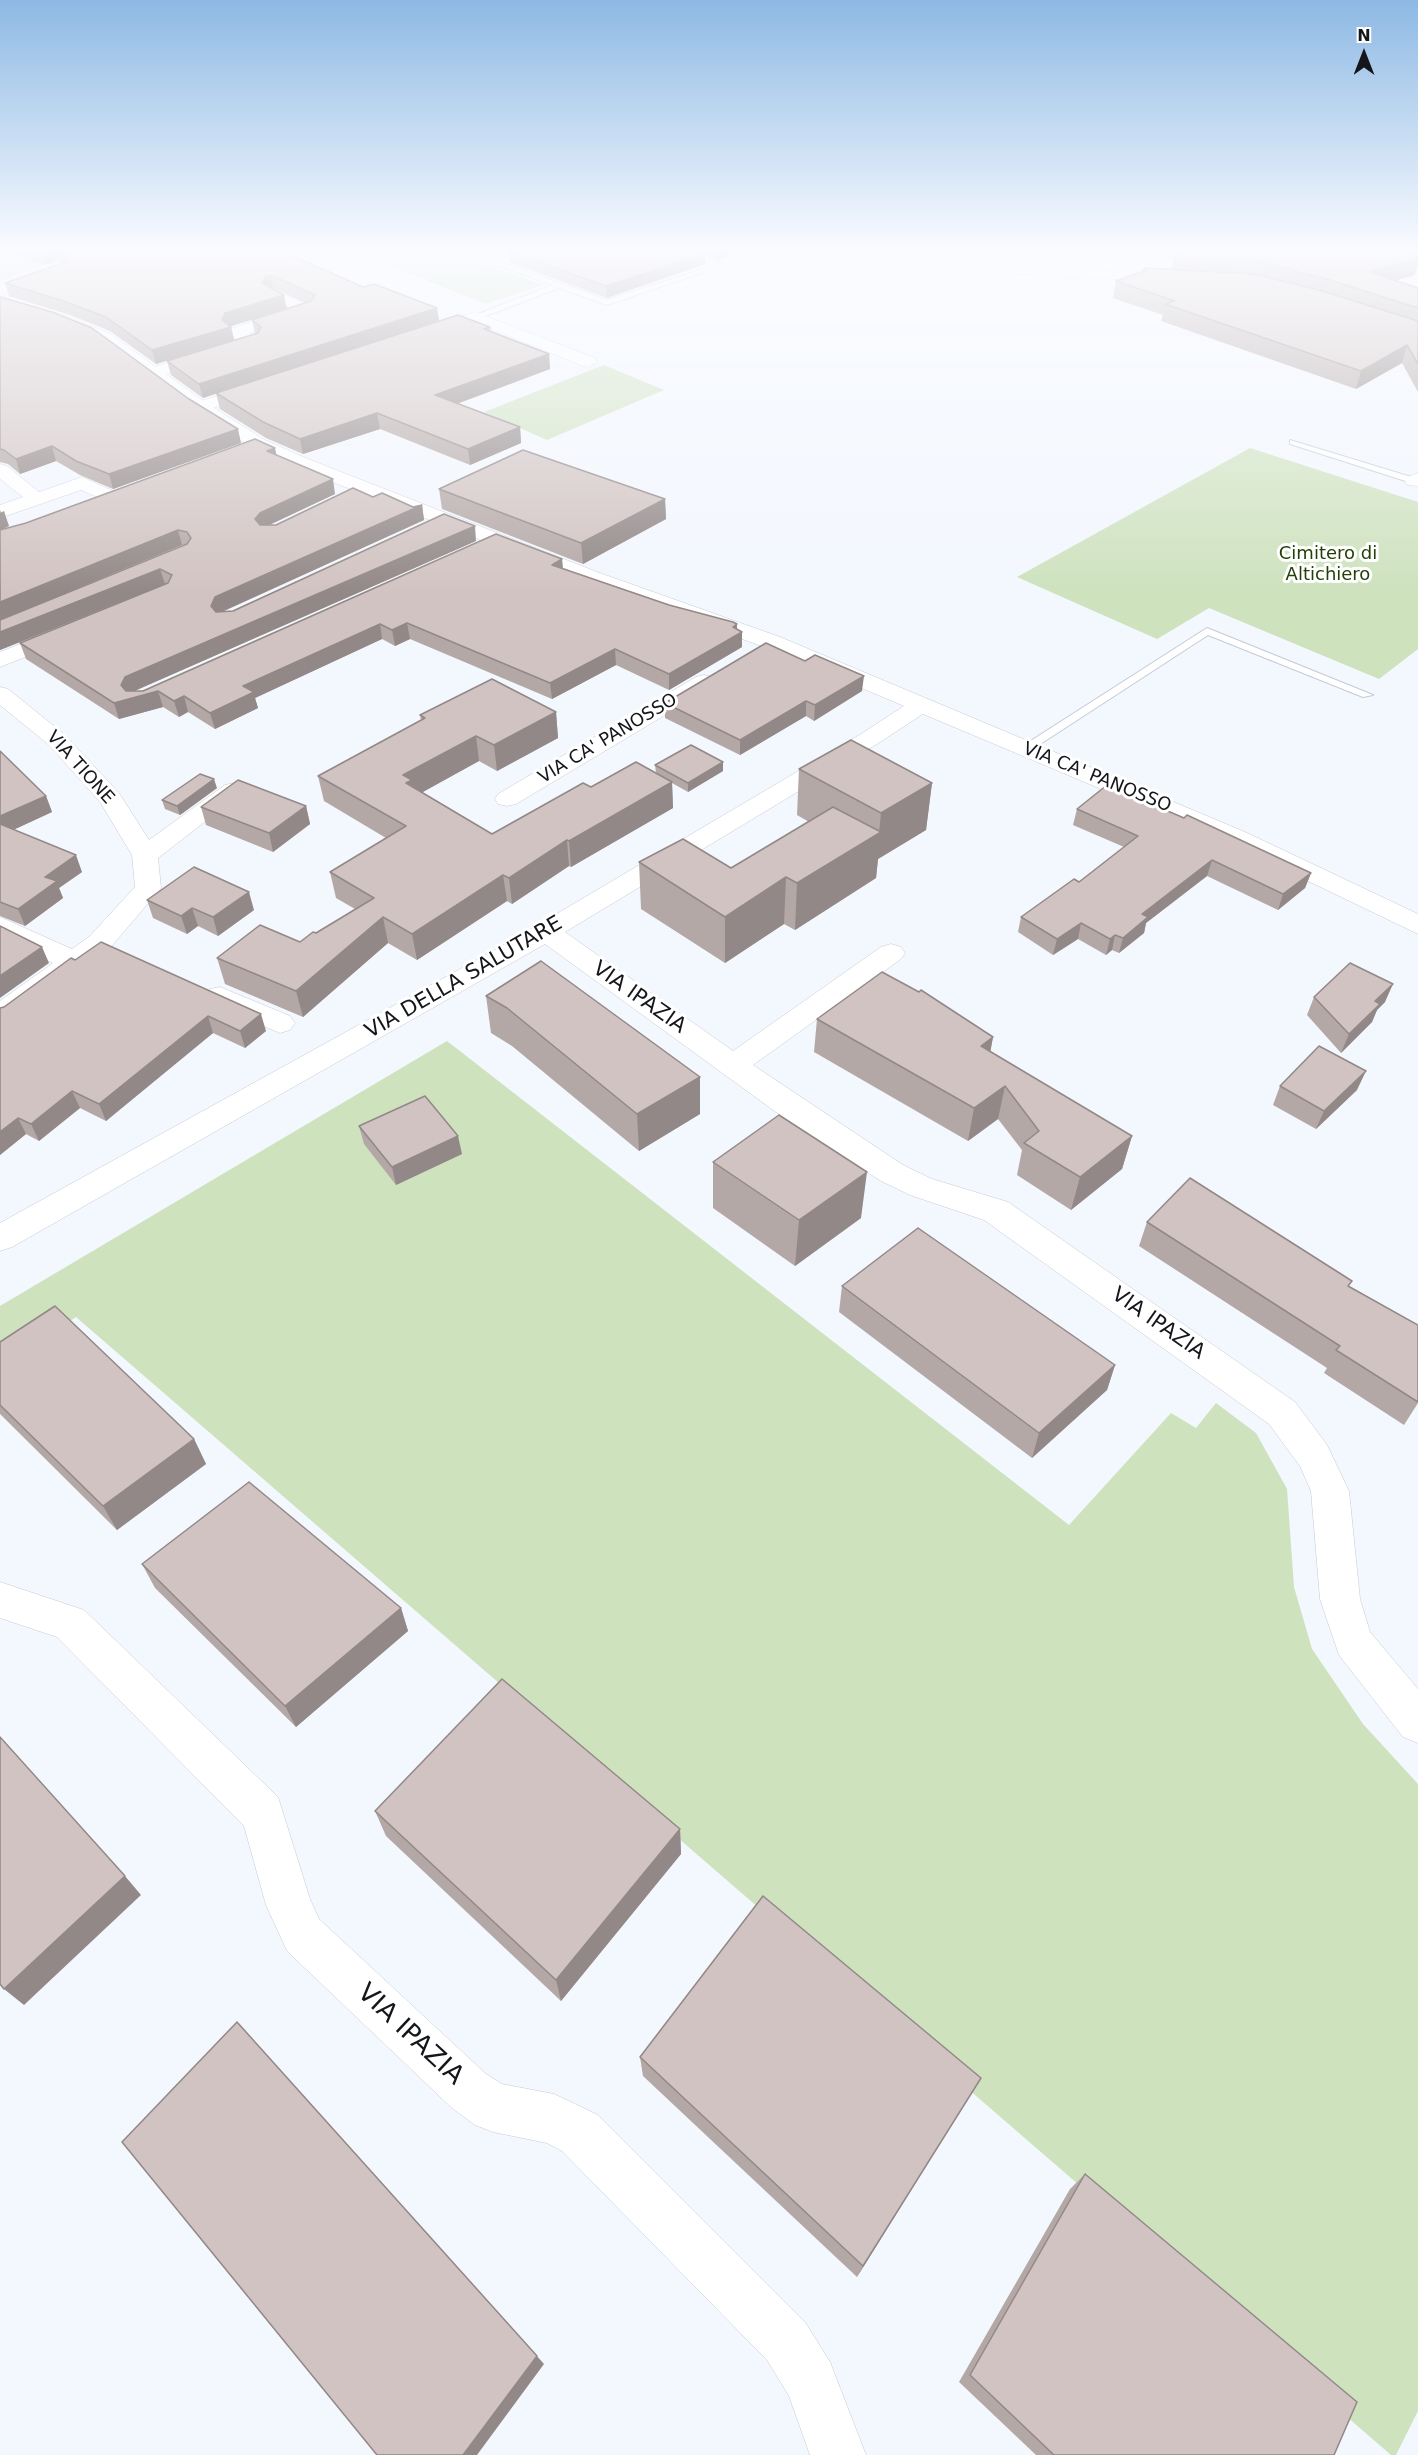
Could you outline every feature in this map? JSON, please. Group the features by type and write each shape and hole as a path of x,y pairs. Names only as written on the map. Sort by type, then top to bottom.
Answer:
{"street":[{"name":"VIA CA' PANOSSO","path":"141,365 200,407 259,444 497,540 772,642 1236,837 1418,925"},
{"path":"153,373 180,365"},
{"path":"200,407 280,380"},
{"path":"238,451 259,444"},
{"path":"0,470 37,499"},
{"path":"3,520 37,499 82,483 113,498"},
{"path":"345,499 366,488"},
{"path":"92,506 134,490"},
{"path":"426,529 446,519"},
{"path":"468,553 497,540"},
{"path":"0,660 88,624"},
{"path":"752,654 772,642"},
{"name":"VIA CA' PANOSSO","path":"507,799 723,671"},
{"name":"VIA TIONE","path":"0,694 57,740 110,798 145,855 148,888 111,947 75,962 0,1015"},
{"name":"VIA DELLA SALUTARE","path":"0,1238 546,932 869,739 921,705"},
{"path":"145,855 234,790"},
{"path":"0,926 75,962"},
{"name":"VIA IPAZIA","path":"546,932 802,1115 892,1173 921,1187 996,1211 1282,1413 1314,1456 1330,1491 1340,1599 1353,1642 1418,1722"},
{"path":"733,1065 891,953"},
{"path":"195,985 280,1023"},
{"name":"VIA IPAZIA","path":"0,1600 70,1623 262,1813 289,1905 303,1935 469,2091 493,2107 554,2119 580,2133 786,2341 811,2381 838,2455"}],"lane":[{"path":"1293,442 1417,481"},
{"path":"1024,749 1207,632 1367,695"}],"green space":[{"path":"604,365 664,390 547,440 484,412"},
{"name":"Cimitero di Altichiero","path":"1250,448 1418,502 1418,649 1379,679 1209,608 1157,639 1017,577"},
{"path":"447,1041 1069,1525 1171,1413 1196,1428 1216,1403 1256,1433 1287,1489 1294,1587 1312,1649 1363,1724 1418,1784 1418,2411 1396,2455 1391,2455 76,1317 0,1367 0,1306"}],"building":[{"path":"0,365 142,365 189,399 238,429 109,474 76,461 52,446 16,459 0,449"},
{"path":"172,365 260,365 199,384"},
{"path":"304,365 520,365 435,395 520,427 468,449 377,413 300,439 263,422 216,393"},
{"path":"1342,365 1372,365 1361,371"},
{"path":"255,439 275,448 267,451 333,479 260,513 255,519 260,525 276,525 353,488 373,497 382,493 413,507 422,505 215,597 211,606 216,612 233,611 444,514 475,526 125,677 121,685 126,691 143,691 496,534 562,559 552,565 669,605 733,622 737,624 733,627 742,632 669,674 615,649 550,683 407,623 392,630 380,624 243,686 254,692 210,713 184,696 174,701 158,691 114,703 20,643 168,583 172,575 160,569 0,632 0,620 187,544 191,538 187,532 178,530 0,602 0,530 26,523"},
{"path":"523,450 665,499 581,543 439,489"},
{"path":"766,643 805,661 815,655 864,676 815,705 806,701 740,740 665,703"},
{"path":"492,679 556,712 494,745 476,736 403,775 412,780 406,783 492,834 583,783 591,787 636,762 672,782 569,841 567,840 509,878 503,875 412,934 383,917 296,991 217,958 260,925 300,942 313,932 316,933 374,898 330,872 406,826 318,776 425,718 420,715"},
{"path":"851,740 932,783 881,813 799,769"},
{"path":"691,745 723,762 688,783 655,765"},
{"path":"0,751 46,796 0,816"},
{"path":"200,774 214,779 177,806 162,800"},
{"path":"238,780 306,806 269,833 201,807"},
{"path":"1107,785 1184,818 1187,815 1311,873 1283,894 1212,860 1142,914 1148,917 1123,938 1115,935 1110,939 1081,923 1057,939 1021,917 1074,879 1079,882 1138,836 1077,809"},
{"path":"833,807 881,832 797,883 786,877 725,917 639,862 683,839 731,868"},
{"path":"0,824 76,855 45,877 57,881 18,909 0,902"},
{"path":"194,867 249,892 213,917 192,908 181,916 147,900"},
{"path":"0,926 42,947 0,976"},
{"path":"101,942 261,1014 240,1031 208,1016 99,1104 72,1091 31,1124 18,1118 0,1132 0,1008 71,958 75,960"},
{"path":"541,961 700,1077 637,1114 507,1008 486,996"},
{"path":"1350,963 1393,984 1375,1001 1380,1004 1349,1034 1314,997"},
{"path":"882,972 919,992 921,990 993,1037 981,1046 1132,1136 1080,1177 1024,1143 1039,1131 1005,1086 974,1108 817,1019"},
{"path":"1319,1046 1366,1071 1324,1111 1280,1086"},
{"path":"425,1096 458,1136 392,1167 359,1126"},
{"path":"779,1115 867,1172 799,1220 713,1162"},
{"path":"1190,1178 1352,1281 1348,1286 1418,1325 1418,1402 1336,1350 1340,1346 1147,1222"},
{"path":"918,1228 1115,1365 1039,1433 842,1286"},
{"path":"55,1306 194,1439 103,1506 0,1405 0,1342"},
{"path":"249,1482 401,1608 285,1706 142,1564"},
{"path":"502,1679 680,1829 556,1980 375,1811"},
{"path":"0,1737 125,1876 4,1989 0,1984"},
{"path":"763,1896 981,2078 863,2266 640,2057"},
{"path":"237,2022 537,2356 463,2455 377,2455 122,2142"},
{"path":"1085,2174 1357,2402 1334,2455 1054,2455 970,2375"}]}
